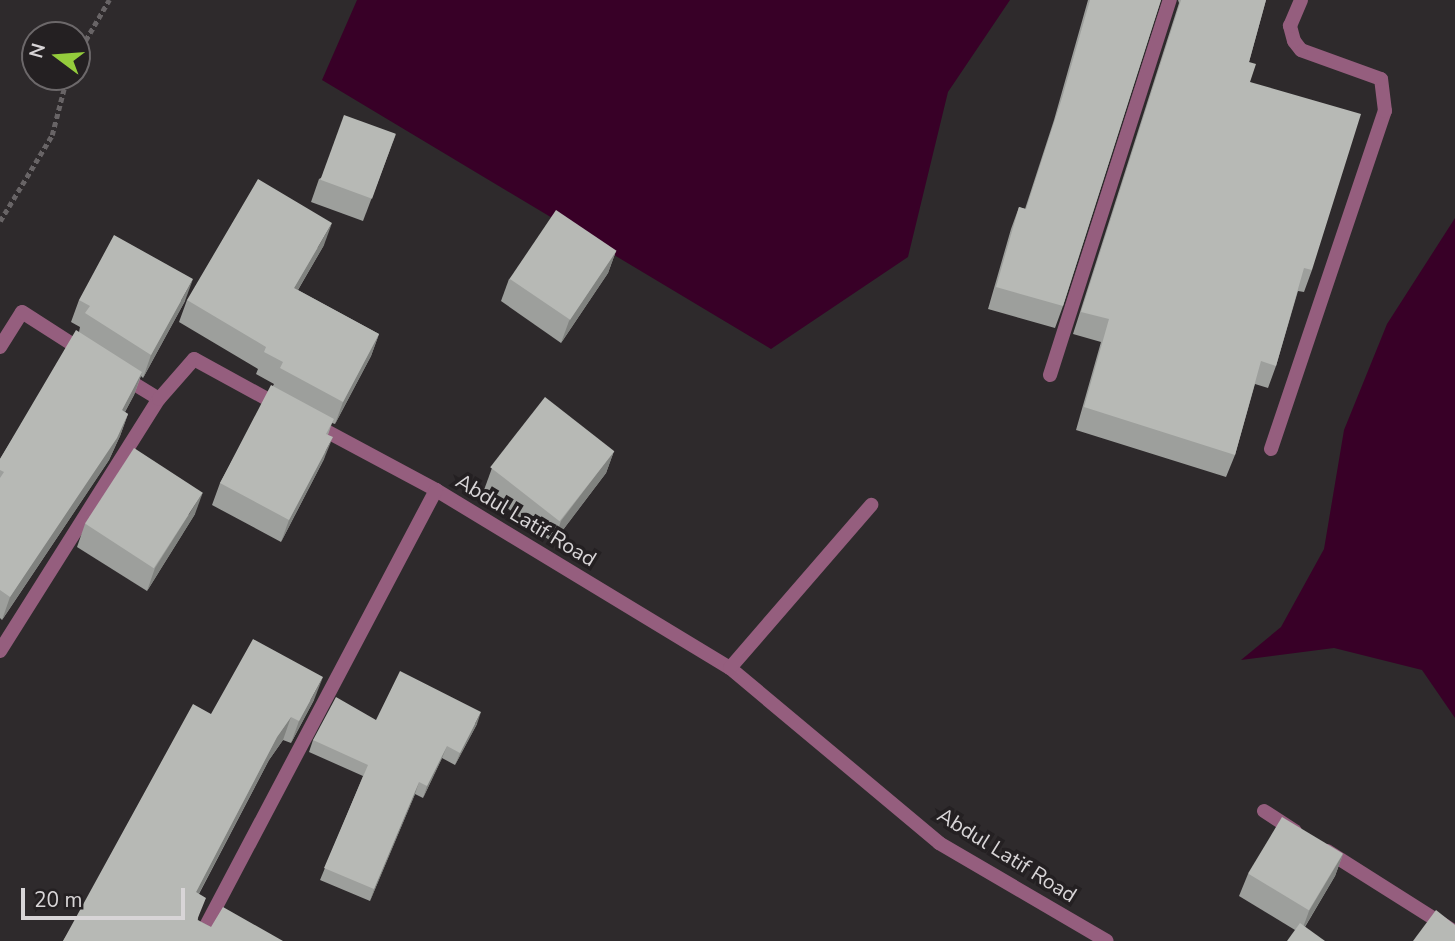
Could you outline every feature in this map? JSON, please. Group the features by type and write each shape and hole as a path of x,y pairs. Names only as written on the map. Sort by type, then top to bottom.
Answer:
{"street":[{"path":"1050,375 1170,0"},
{"path":"1271,449 1385,111 1381,79 1301,50 1294,41 1290,26 1301,0"},
{"path":"0,347 22,312 159,400"},
{"name":"Abdul Latif Road","path":"0,651 159,400 194,359 436,489 730,668 939,843 1107,941"},
{"path":"198,941 436,489"},
{"path":"730,668 871,505"},
{"path":"1264,811 1455,932"}],"path":[{"path":"91,31 109,0"},
{"path":"0,220 52,135 63,91"}],"shaded area":[{"path":"357,0 1010,0 948,92 908,257 771,349 322,80"},
{"path":"1455,218 1455,718 1422,670 1334,648 1241,660 1281,627 1324,549 1344,430 1387,324"}],"building":[{"path":"1090,0 1161,0 1063,306 996,287 1019,207 1026,209"},
{"path":"1181,0 1266,0 1249,62 1256,64 1250,82 1361,114 1312,270 1304,268 1276,366 1261,361 1235,455 1084,407 1109,319 1081,312"},
{"path":"344,115 396,134 372,199 320,180"},
{"path":"258,179 332,223 294,288 379,334 343,402 280,368 283,362 264,352 266,347 187,300"},
{"path":"556,210 617,251 570,320 510,279"},
{"path":"114,235 193,279 151,355 85,313 90,306 79,300"},
{"path":"76,330 142,372 122,410 128,414 117,438 10,597 0,590 0,478 4,472 0,470 0,459"},
{"path":"271,385 334,419 326,434 333,437 289,520 220,483"},
{"path":"545,397 614,451 560,521 490,467"},
{"path":"134,448 203,493 154,568 85,523"},
{"path":"253,639 323,677 299,721 291,717 277,737 196,892 206,898 197,920 211,927 223,907 283,941 63,941 193,704 211,714"},
{"path":"400,671 481,712 460,753 447,746 427,786 419,782 374,889 324,868 368,765 313,740 336,697 376,720"},
{"path":"1282,817 1343,854 1309,910 1248,874"},
{"path":"1436,910 1455,925 1455,941 1413,941"},
{"path":"1300,923 1325,941 1287,941"}]}
